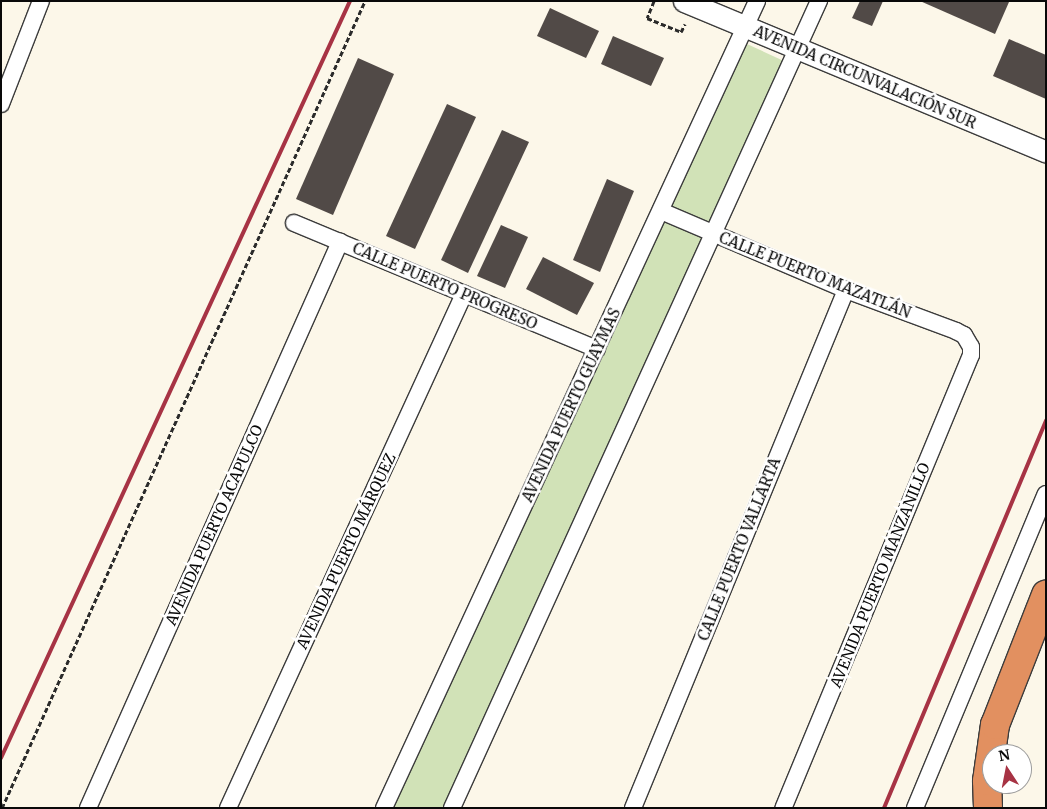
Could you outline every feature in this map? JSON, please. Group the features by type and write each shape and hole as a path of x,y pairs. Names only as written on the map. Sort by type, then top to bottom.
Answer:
{"highway":[{"path":"988,808 987,781 995,724 1046,595"}],"street":[{"path":"1,104 41,1"},
{"name":"AVENIDA CIRCUNVALACIÓN SUR","path":"684,1 1046,152"},
{"name":"AVENIDA PUERTO GUAYMAS","path":"384,808 757,1"},
{"path":"452,808 712,232 819,1"},
{"name":"CALLE PUERTO MAZATLÁN","path":"661,211 846,290 956,331 968,341"},
{"name":"CALLE PUERTO PROGRESO","path":"294,223 597,348"},
{"name":"AVENIDA PUERTO ACAPULCO","path":"88,808 340,242"},
{"name":"CALLE PUERTO VALLARTA","path":"633,808 846,290"},
{"name":"AVENIDA PUERTO MÁRQUEZ","path":"228,808 464,294"},
{"name":"AVENIDA PUERTO MANZANILLO","path":"783,808 971,355 968,341"},
{"path":"915,808 1046,494"}],"path":[{"path":"2,808 365,1"},
{"path":"654,1 646,18 680,32"}],"green space":[{"path":"747,44 786,62 445,808 393,808"}],"building":[{"path":"860,1 883,1 872,26 852,18"},
{"path":"920,1 1006,1 1009,2 995,34"},
{"path":"550,8 599,31 586,58 537,36"},
{"path":"613,36 664,58 651,86 601,64"},
{"path":"1009,39 1046,55 1046,99 993,76"},
{"path":"358,58 394,74 333,215 296,199"},
{"path":"447,104 476,117 415,249 386,236"},
{"path":"502,130 529,142 468,273 441,260"},
{"path":"607,179 634,191 600,272 573,260"},
{"path":"501,225 528,237 505,288 477,276"},
{"path":"543,257 594,283 577,315 526,289"}],"railway":[{"path":"1,758 350,1"},
{"path":"884,808 1046,420"}]}
